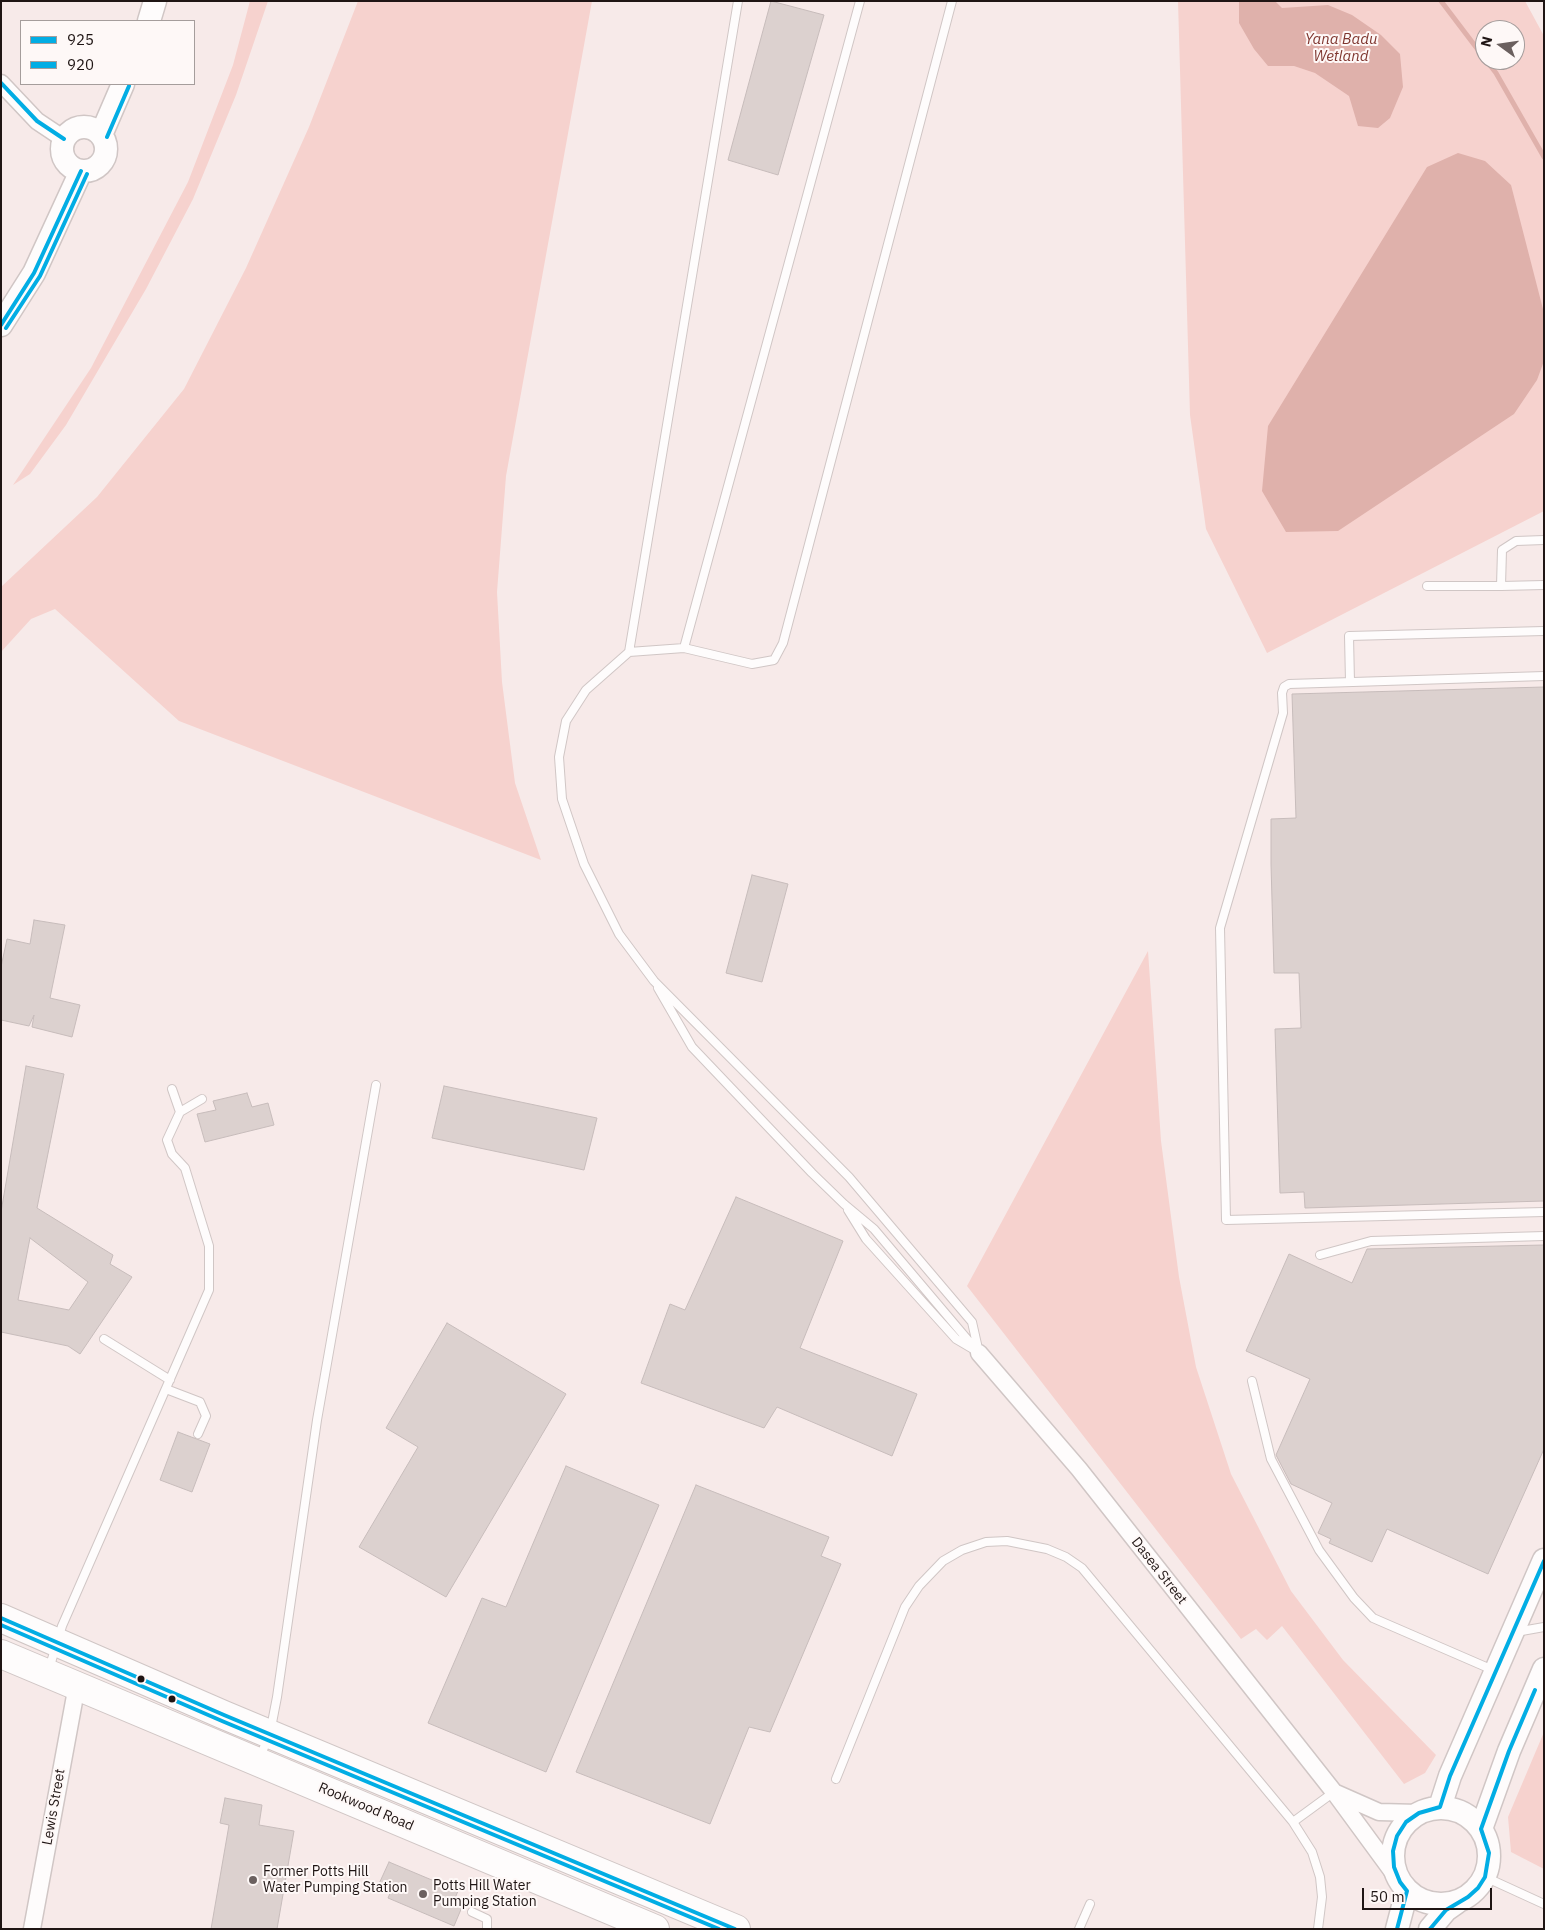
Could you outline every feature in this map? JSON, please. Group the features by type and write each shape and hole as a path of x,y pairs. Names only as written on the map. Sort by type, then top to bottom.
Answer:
{"highway":[{"path":"1,1618 736,1929"},
{"name":"Rookwood Road","path":"1,1654 655,1929"}],"street":[{"path":"148,20 155,1"},
{"path":"1,83 32,116 64,139"},
{"path":"101,135 123,85"},
{"path":"1,325 34,273 81,171 98,166 104,157 106,145 101,135 96,130 85,126 73,130 64,139 62,147 67,162 81,171"},
{"name":"Dasea Street","path":"979,1353 1079,1469 1334,1792 1403,1887"},
{"path":"1430,1810 1450,1776 1544,1560"},
{"path":"1430,1929 1446,1910 1468,1897 1485,1877 1489,1853 1484,1820 1509,1751 1543,1673"},
{"name":"Lewis Street","path":"32,1929 77,1685"},
{"name":"Dasea Street","path":"1334,1792 1379,1812 1430,1810"},
{"path":"1456,1903 1430,1904 1418,1899 1403,1887 1394,1867 1392,1851 1397,1836 1406,1822 1430,1810 1456,1810 1470,1817 1484,1820"},
{"path":"1397,1929 1403,1887"}],"lane":[{"path":"628,652 738,1"},
{"path":"684,648 860,1"},
{"path":"952,1 783,643 774,660 752,664 684,648 628,652 586,690 566,721 559,757 562,799 584,864 619,934 654,981 692,1046 844,1204 874,1229 979,1353"},
{"path":"1501,586 1502,550 1516,541 1544,540"},
{"path":"1427,586 1544,585"},
{"path":"1350,682 1348,636 1544,631"},
{"path":"1544,676 1289,684 1284,686 1282,693 1283,713 1220,928 1226,1220 1544,1212"},
{"path":"654,981 849,1177 972,1322 979,1353"},
{"path":"258,1761 270,1733 318,1420 376,1085"},
{"path":"172,1089 180,1112"},
{"path":"48,1673 56,1641 209,1290 209,1246 185,1168 172,1154 168,1140 180,1112 202,1099"},
{"path":"844,1204 866,1239 956,1339 979,1353"},
{"path":"1320,1255 1371,1241 1544,1236"},
{"path":"104,1339 170,1380"},
{"path":"1252,1381 1271,1458 1318,1550 1354,1598 1373,1618 1496,1671"},
{"path":"166,1389 200,1402 206,1416 198,1434"},
{"path":"836,1779 905,1607 919,1586 943,1561 962,1550 986,1542 1007,1541 1047,1549 1066,1557 1082,1568 1293,1822 1312,1852 1320,1877 1322,1896 1318,1929"},
{"path":"1512,1633 1544,1627"},
{"path":"1293,1822 1334,1792"},
{"path":"1485,1877 1544,1904"},
{"path":"1079,1929 1090,1904"},
{"path":"472,1912 487,1919 487,1929"}],"shaded area":[{"path":"250,1 268,1 236,95 193,199 146,289 66,425 30,474 13,485 91,368 188,182 233,65"},
{"path":"358,1 592,1 506,476 497,592 502,682 515,783 541,860 179,721 55,609 31,619 1,652 1,587 97,497 184,389 246,268 309,127"},
{"path":"1178,1 1525,1 1544,36 1544,511 1267,653 1206,529 1190,415"},
{"path":"1148,951 1161,1141 1179,1277 1196,1367 1231,1474 1291,1591 1343,1660 1436,1755 1425,1773 1404,1784 1282,1626 1267,1640 1256,1629 1241,1639 967,1286"},
{"path":"1544,1732 1544,1869 1511,1852 1508,1817"}],"water":[{"name":"Yana Badu Wetland","path":"1239,1 1275,1 1282,8 1328,5 1352,15 1381,35 1400,54 1403,87 1390,118 1378,128 1358,126 1349,96 1315,73 1294,66 1268,66 1254,49 1239,23"},
{"path":"1458,153 1485,161 1511,185 1544,313 1544,361 1537,380 1514,414 1338,531 1286,532 1262,491 1268,426 1427,167"}],"building":[{"path":"771,1 824,15 778,175 728,160"},
{"path":"1544,687 1544,1201 1305,1208 1304,1192 1280,1193 1275,1029 1301,1028 1299,973 1274,973 1271,864 1271,819 1296,818 1292,694"},
{"path":"752,875 788,884 762,982 726,973"},
{"path":"34,920 65,925 50,998 80,1005 72,1037 32,1027 34,1015 29,1026 1,1020 1,967 7,939 30,944"},
{"path":"26,1066 64,1074 37,1208 113,1255 110,1264 132,1277 80,1354 68,1346 1,1332 1,1212","holes":["30,1238 88,1282 69,1310 18,1300"]},
{"path":"444,1086 597,1118 584,1170 432,1138"},
{"path":"247,1093 252,1107 268,1103 274,1125 205,1142 197,1114 216,1110 213,1101"},
{"path":"736,1197 843,1241 800,1348 917,1394 892,1456 777,1407 764,1428 641,1383 670,1304 685,1310"},
{"path":"1544,1245 1544,1449 1488,1574 1387,1529 1372,1562 1329,1543 1331,1539 1318,1533 1332,1503 1291,1484 1276,1455 1310,1379 1246,1351 1289,1254 1352,1283 1367,1249"},
{"path":"447,1323 566,1394 446,1597 359,1547 418,1447 386,1428"},
{"path":"178,1432 210,1444 192,1492 160,1480"},
{"path":"566,1466 659,1505 546,1772 428,1723 482,1598 506,1607"},
{"path":"696,1485 829,1537 821,1556 841,1564 770,1732 749,1727 710,1824 576,1772"},
{"name":"Former Potts Hill Water Pumping Station","path":"225,1798 262,1805 259,1825 294,1831 277,1929 211,1929 229,1825 220,1823"},
{"name":"Potts Hill Water Pumping Station","path":"389,1862 458,1891 453,1903 462,1907 454,1926 388,1898 391,1891 378,1886"}],"waterway":[{"path":"1441,1 1475,46"},
{"path":"1494,70 1544,157"}],"transit line":[{"name":"925","path":"1,83 37,121 64,139"},
{"name":"920","path":"107,137 129,86"},
{"name":"925","path":"1,325 34,273 81,171"},
{"name":"920","path":"6,328 40,276 87,174"},
{"name":"925","path":"1397,1929 1407,1891 1400,1882 1394,1867 1393,1851 1397,1836 1406,1822 1419,1813 1440,1807 1450,1776 1544,1561"},
{"name":"925","path":"1,1618 224,1715 735,1929"},
{"name":"920","path":"1,1625 222,1721 719,1929"},
{"name":"925","path":"1430,1929 1446,1910 1468,1897 1478,1888 1485,1877 1489,1853 1481,1829 1509,1751 1535,1690"}],"place":[{"name":"Former Potts Hill Water Pumping Station","path":"253,1880"},
{"name":"Potts Hill Water Pumping Station","path":"423,1894"}]}
